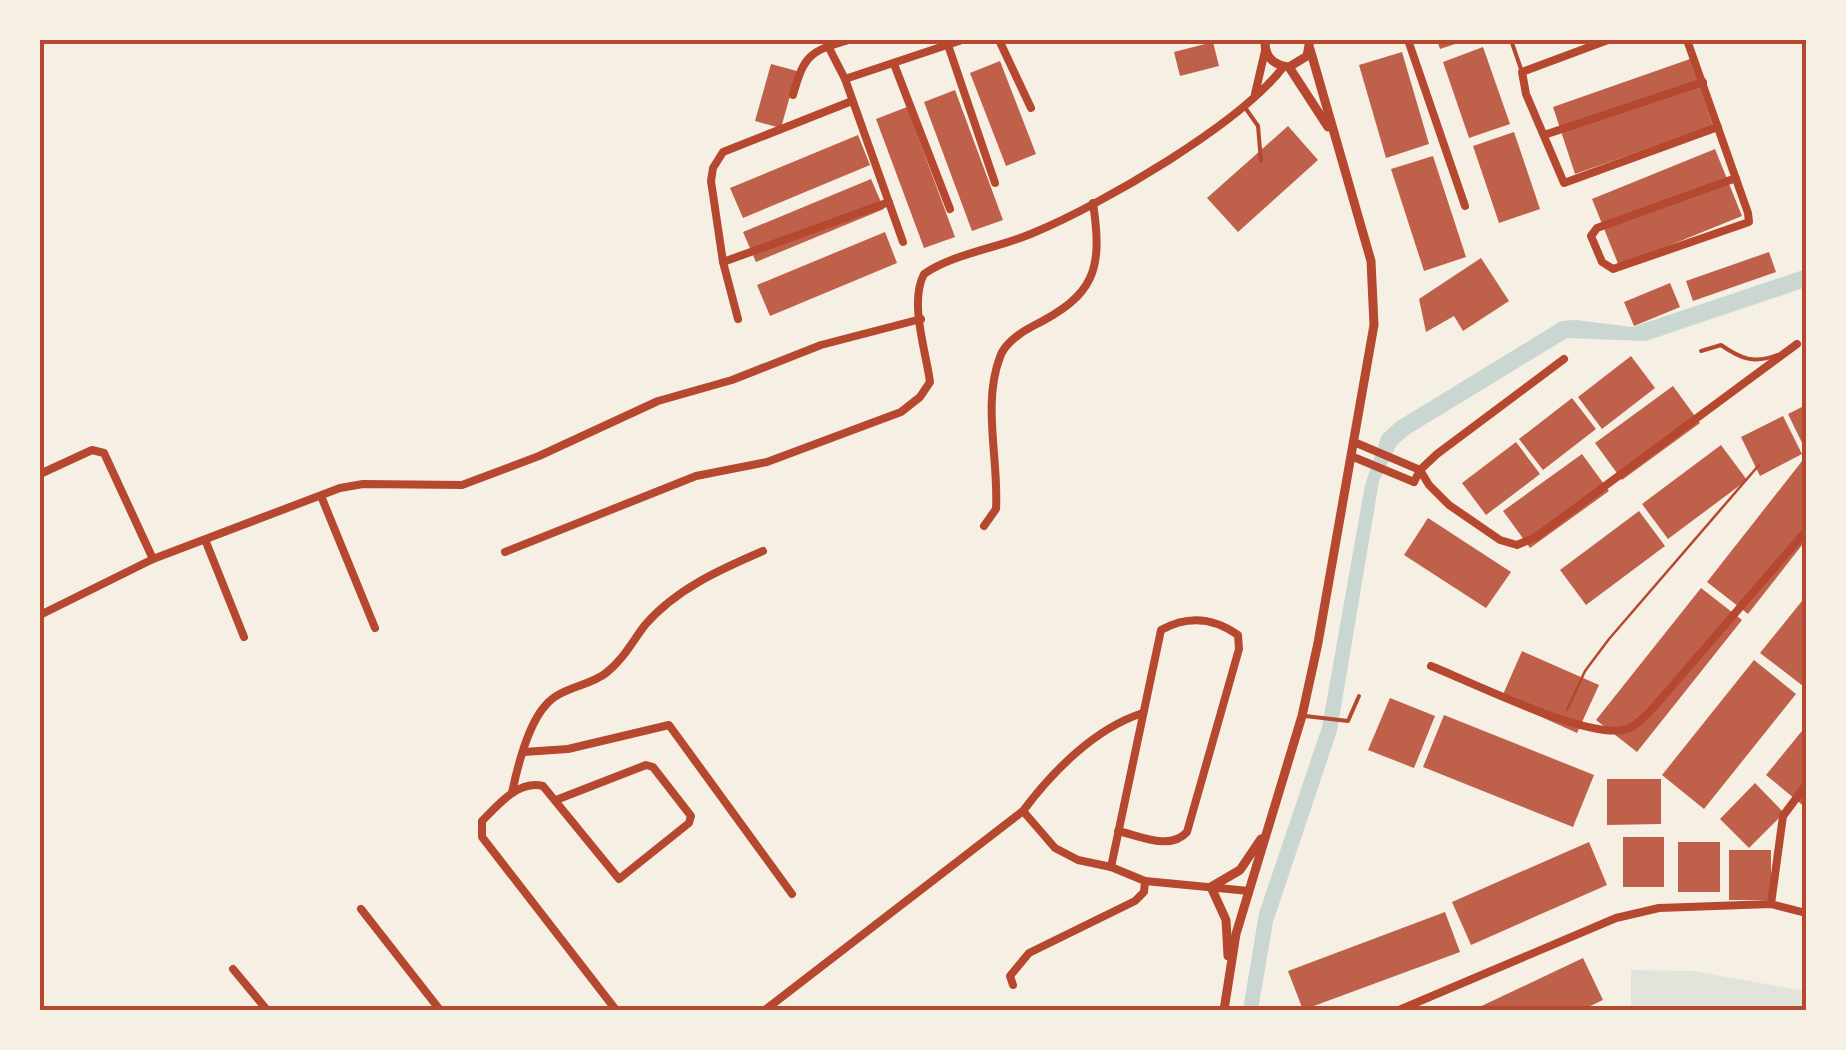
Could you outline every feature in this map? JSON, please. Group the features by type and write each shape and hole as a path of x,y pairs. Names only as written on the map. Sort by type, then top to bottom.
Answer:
{"street":[{"path":"793,95 807,56 850,40"},
{"path":"845,79 962,40"},
{"path":"999,40 1031,108"},
{"path":"1408,40 1465,206"},
{"path":"1608,40 1522,72 1526,94 1564,182 1718,127"},
{"path":"1687,40 1736,178 1749,222 1612,269 1602,262 1591,236 1597,228 1736,178"},
{"path":"1264,43 1272,61 1286,66 1332,134"},
{"path":"1255,94 1264,43"},
{"path":"506,552 696,476 767,462 901,412 920,397 930,382 920,282 929,270 1034,233 1135,181 1243,105 1286,66 1302,61 1310,44"},
{"path":"1224,1010 1249,891 1302,716 1374,324 1371,261 1332,134 1310,44"},
{"path":"948,45 996,183"},
{"path":"828,46 845,79 903,242"},
{"path":"894,64 950,209"},
{"path":"1544,135 1703,82"},
{"path":"738,319 722,262 711,181 722,152 852,101"},
{"path":"722,262 889,202"},
{"path":"984,526 996,509 993,387 1000,352 1023,332 1075,300 1086,286 1098,248 1093,203"},
{"path":"40,614 152,560 340,488 363,484 462,485 539,456 658,402 732,380 822,345 921,319"},
{"path":"1354,442 1420,470 1428,485 1449,505 1500,540 1517,545 1536,537 1798,344"},
{"path":"1414,482 1420,470 1564,359"},
{"path":"40,474 92,450 104,453 152,560"},
{"path":"1351,456 1428,485"},
{"path":"321,496 375,628"},
{"path":"1431,666 1563,720 1621,730 1636,725 1806,532"},
{"path":"206,542 244,638"},
{"path":"512,793 542,708 554,697 604,675 624,656 646,624 712,572 763,551"},
{"path":"1111,867 1118,831 1161,630 1175,622 1197,619 1224,624 1238,635 1239,649 1187,832 1180,840 1166,843 1118,831"},
{"path":"765,1010 1024,810 1048,777 1071,758 1130,717 1143,713"},
{"path":"524,752 568,749 669,725 792,894"},
{"path":"556,800 646,765 654,768 691,816 689,823 619,878 556,800 536,783 512,793 482,822 482,837 616,1010"},
{"path":"1771,904 1783,816 1806,785"},
{"path":"1024,810 1066,855 1145,881 1249,891"},
{"path":"1210,887 1240,870 1268,828"},
{"path":"1013,985 1010,976 1029,953 1135,901 1144,892 1145,881"},
{"path":"1210,887 1226,920 1229,973"},
{"path":"1399,1010 1616,918 1659,908 1771,904 1806,913"},
{"path":"361,909 440,1010"},
{"path":"233,969 267,1010"}],"lane":[{"path":"1511,40 1522,72"},
{"path":"1243,105 1258,126 1261,162"},
{"path":"1701,351 1721,345 1740,358 1754,361 1786,351"},
{"path":"1302,716 1348,721 1359,696"}],"path":[{"path":"1563,720 1584,672 1609,638 1759,466"}],"shaded area":[{"path":"1806,269 1806,287 1646,341 1567,338 1396,446 1379,481 1337,731 1273,922 1258,1010 1243,1010 1259,913 1322,727 1365,485 1382,435 1396,422 1561,321 1633,327"},
{"path":"1631,970 1693,971 1806,991 1806,1010 1631,1010"}],"building":[{"path":"1437,40 1463,40 1464,41 1440,49"},
{"path":"1213,42 1219,66 1180,76 1174,52"},
{"path":"1483,47 1510,124 1469,138 1443,62"},
{"path":"1402,52 1429,144 1386,158 1359,65"},
{"path":"1690,59 1713,126 1575,174 1553,107"},
{"path":"1000,61 1036,154 1006,166 970,73"},
{"path":"771,64 797,71 781,128 755,121"},
{"path":"955,90 1003,220 972,231 924,102"},
{"path":"907,107 955,237 924,248 876,119"},
{"path":"1288,126 1318,160 1238,232 1207,198"},
{"path":"1514,132 1540,209 1499,223 1473,146"},
{"path":"858,135 870,165 743,218 730,188"},
{"path":"1715,149 1742,216 1619,266 1592,199"},
{"path":"1433,156 1466,257 1424,271 1391,169"},
{"path":"871,179 884,209 756,262 743,232"},
{"path":"885,232 897,263 770,316 757,285"},
{"path":"1769,252 1776,272 1693,301 1686,281"},
{"path":"1481,258 1509,301 1463,331 1454,316 1426,332 1419,299"},
{"path":"1670,283 1680,307 1634,326 1624,302"},
{"path":"1631,356 1655,388 1602,429 1578,397"},
{"path":"1673,386 1700,423 1622,480 1595,443"},
{"path":"1572,398 1596,429 1543,470 1519,439"},
{"path":"1806,405 1806,451 1788,414"},
{"path":"1783,416 1802,454 1760,476 1741,437"},
{"path":"1516,442 1540,474 1486,515 1462,483"},
{"path":"1721,445 1747,480 1668,539 1642,504"},
{"path":"1582,454 1609,491 1530,548 1503,511"},
{"path":"1806,456 1806,540 1748,614 1707,582"},
{"path":"1639,511 1665,546 1586,605 1560,570"},
{"path":"1428,518 1511,572 1486,608 1404,555"},
{"path":"1701,588 1742,620 1637,752 1596,720"},
{"path":"1806,596 1806,682 1803,686 1760,653"},
{"path":"1522,651 1599,685 1577,733 1501,699"},
{"path":"1754,660 1796,694 1704,809 1662,775"},
{"path":"1390,698 1435,716 1414,768 1368,750"},
{"path":"1444,715 1594,775 1573,827 1423,767"},
{"path":"1806,726 1806,808 1766,775"},
{"path":"1607,779 1661,779 1661,824 1607,825"},
{"path":"1755,783 1784,813 1749,848 1720,819"},
{"path":"1623,837 1664,837 1664,887 1623,887"},
{"path":"1589,842 1607,885 1471,945 1452,902"},
{"path":"1678,842 1720,842 1720,892 1678,892"},
{"path":"1729,850 1771,850 1771,900 1729,900"},
{"path":"1445,912 1460,952 1303,1010 1288,971"},
{"path":"1583,958 1603,1000 1582,1010 1473,1010"}]}
